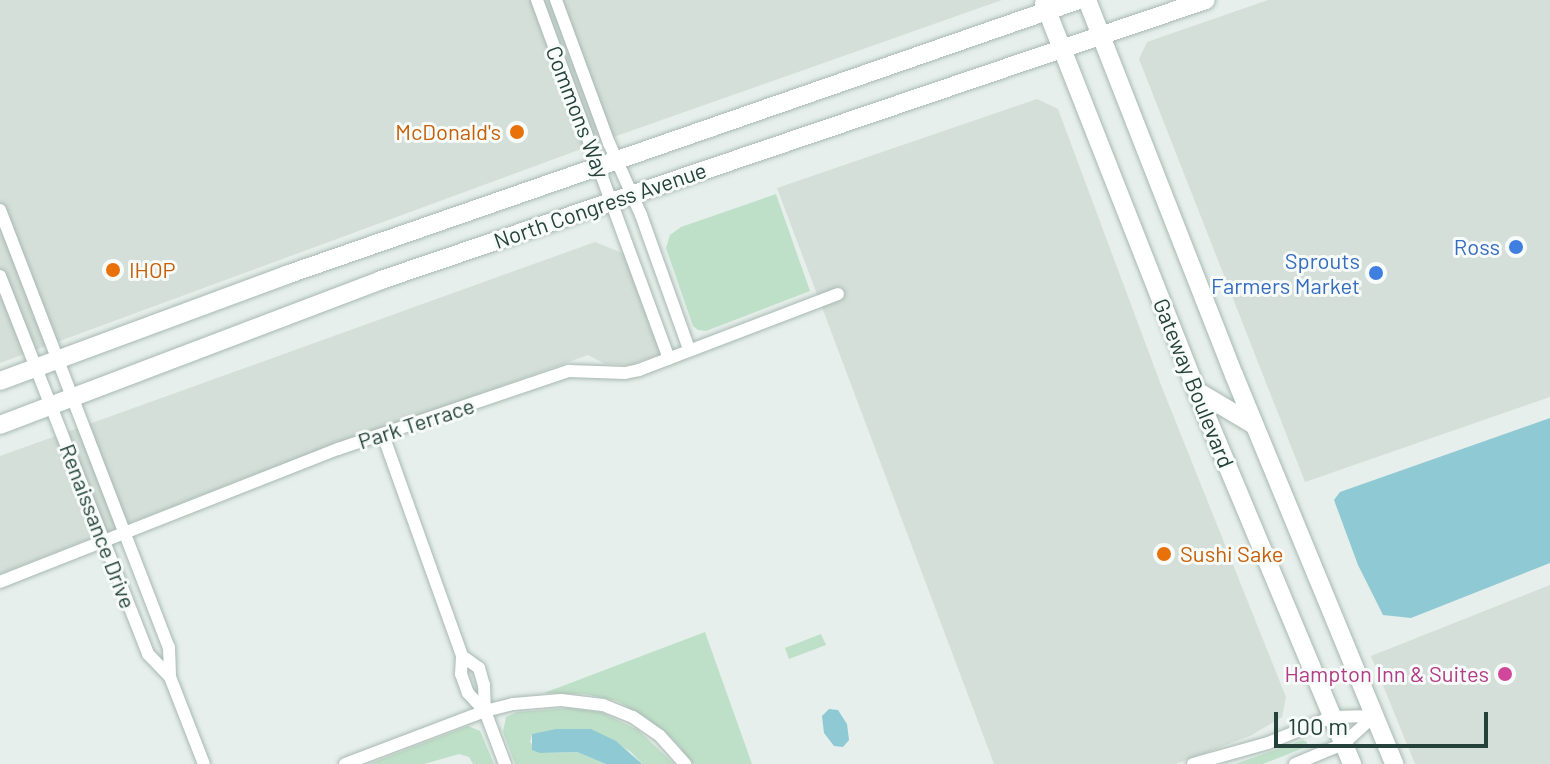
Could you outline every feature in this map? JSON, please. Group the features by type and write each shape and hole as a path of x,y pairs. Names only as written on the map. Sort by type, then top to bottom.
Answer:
{"main road":[{"name":"North Congress Avenue","path":"0,381 1045,6 1079,0"},
{"name":"Gateway Boulevard","path":"1087,0 1254,425 1394,764"},
{"name":"North Congress Avenue","path":"0,425 381,280 1206,0"},
{"name":"Gateway Boulevard","path":"1045,6 1197,391 1352,764"},
{"path":"1197,391 1254,425"}],"street":[{"name":"Commons Way","path":"537,0 669,359"},
{"name":"Commons Way","path":"556,0 689,349"},
{"name":"Renaissance Drive","path":"0,210 169,647 170,677 204,764"},
{"path":"0,275 21,266"},
{"name":"Renaissance Drive","path":"0,275 148,654 170,677"},
{"name":"Park Terrace","path":"0,582 266,476 569,371 625,373 838,294"},
{"path":"383,435 462,656 461,674 468,693 485,711"},
{"path":"462,656 479,668 484,685 485,711 505,764"},
{"path":"345,764 485,711 513,704 561,700 603,705 633,717 660,736 685,764"},
{"path":"1193,764 1268,743 1332,717 1374,716"},
{"path":"1295,764 1343,744 1374,716"}],"shaded area":[{"path":"0,0 1002,0 622,134 0,363"},
{"path":"1268,0 1550,0 1550,397 1305,482 1139,59 1147,42"},
{"path":"1037,99 1058,109 1161,385 1286,697 1282,717 1250,736 1176,764 994,764 777,188"},
{"path":"595,242 625,254 661,354 630,365 605,364 588,355 245,478 0,574 0,456"},
{"path":"1550,585 1550,764 1415,764 1371,656"}],"green space":[{"path":"776,194 810,291 706,331 698,330 693,326 666,248 670,235 681,227"},
{"path":"705,632 752,764 693,764 673,739 644,716 617,701 585,694 544,693"},
{"path":"821,634 826,645 789,659 785,648"},
{"path":"568,708 601,712 638,730 674,764 642,764 631,752 603,735 591,730 567,729 532,734 530,742 540,753 577,752 606,764 515,764 503,732 506,717 517,712"},
{"path":"468,726 480,731 494,764 473,764 469,757 459,754 424,764 369,764"},
{"path":"1303,740 1307,742 1306,747 1263,764 1235,764"}],"water":[{"path":"1550,418 1550,563 1411,618 1383,615 1358,565 1334,500 1340,492"},
{"path":"829,709 838,710 847,724 849,740 843,747 834,746 824,733 822,716"},
{"path":"556,729 591,729 616,741 642,764 606,764 577,752 540,753 532,750 532,734"}],"place":[{"name":"McDonald's","path":"517,132"},
{"name":"Ross","path":"1516,247"},
{"name":"IHOP","path":"113,270"},
{"name":"Sprouts Farmers Market","path":"1376,273"},
{"name":"Sushi Sake","path":"1164,554"},
{"name":"Hampton Inn & Suites","path":"1505,674"}]}
